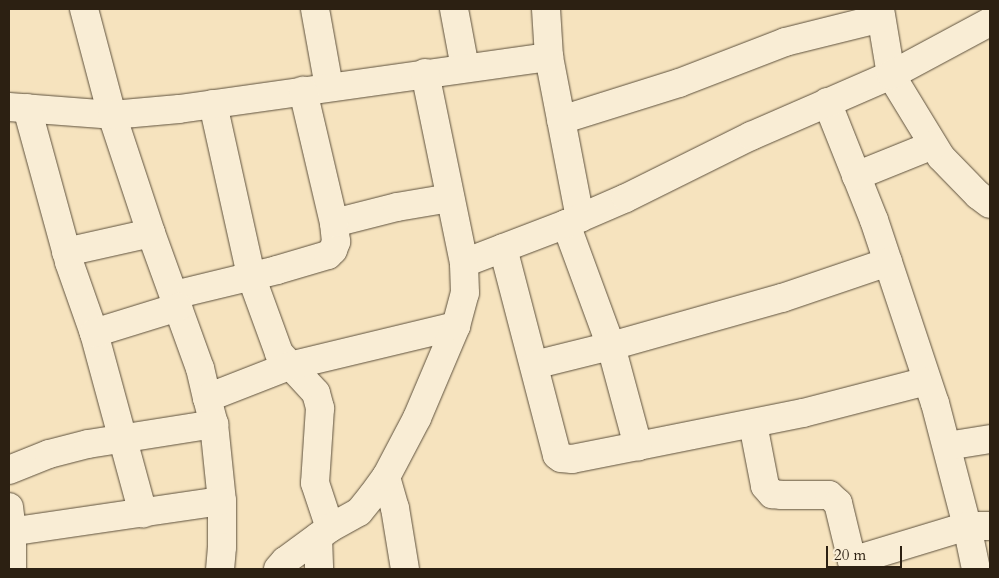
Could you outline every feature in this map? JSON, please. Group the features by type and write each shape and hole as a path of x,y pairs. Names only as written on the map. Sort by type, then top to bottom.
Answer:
{"street":[{"path":"84,9 112,115 208,398 214,424 222,501 220,569"},
{"path":"94,333 176,301 252,276 328,255 336,242 316,89 315,9"},
{"path":"454,9 464,68"},
{"path":"546,9 549,57 561,120 573,221 611,346 638,446"},
{"path":"561,120 679,83 785,42 881,13 891,74 941,157 978,195 990,204"},
{"path":"464,263 573,221 652,186 750,136 891,74 990,22"},
{"path":"143,513 94,333 18,107 112,115 213,104 425,72 549,57"},
{"path":"278,569 285,561 324,532 359,512 386,477 417,418 456,326 466,293 464,263 425,72"},
{"path":"828,102 888,262 947,446 979,526 976,569"},
{"path":"213,104 252,276 279,353 316,393 320,408 315,483 324,532 319,569"},
{"path":"856,176 933,145"},
{"path":"334,224 396,207 450,198"},
{"path":"66,252 151,233"},
{"path":"503,248 557,455 561,458 572,459 803,414 927,382"},
{"path":"534,364 611,346 782,298 888,262"},
{"path":"208,398 289,366 456,326"},
{"path":"9,470 49,454 88,444 214,424"},
{"path":"753,424 765,486 772,494 829,495 838,503 853,565 979,526"},
{"path":"947,446 990,439"},
{"path":"386,477 395,508 405,569"},
{"path":"12,569 10,524 143,513 222,501"}]}
